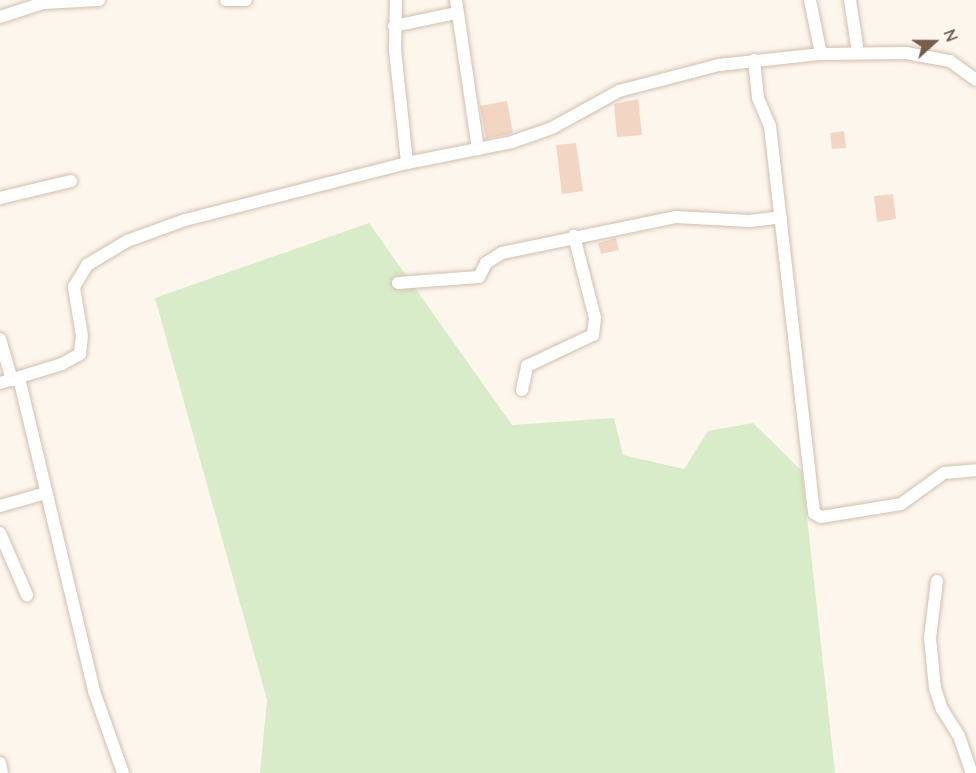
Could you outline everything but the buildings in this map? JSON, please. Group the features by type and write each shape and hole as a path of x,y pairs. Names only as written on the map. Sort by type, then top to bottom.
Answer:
{"street":[{"path":"0,17 43,3 99,0"},
{"path":"226,0 246,0"},
{"path":"396,0 394,26 407,163"},
{"path":"456,0 456,13 478,149"},
{"path":"810,0 822,54"},
{"path":"850,0 858,52"},
{"path":"394,26 456,13"},
{"path":"10,380 62,364 80,354 82,336 74,299 77,276 109,250 185,220 407,163 478,149 552,128 619,91 688,72 754,60 858,52 936,57 964,69 976,80"},
{"path":"754,60 758,99 770,126 795,366 814,513 821,517 900,504 944,473 976,470"},
{"path":"0,198 71,181"},
{"path":"398,282 479,277 486,263 502,253 574,236 676,217 750,221 781,217"},
{"path":"522,390 527,366 593,335 595,318 574,236"},
{"path":"0,339 10,380 46,493 94,691 123,773"},
{"path":"0,506 46,493"},
{"path":"0,533 27,595"},
{"path":"937,581 930,638 935,688 942,709 959,736 972,773"},
{"path":"0,763 2,773"}],"green space":[{"path":"369,223 512,425 614,418 623,455 684,469 708,431 753,423 802,471 835,773 260,773 267,700 155,298"}]}
